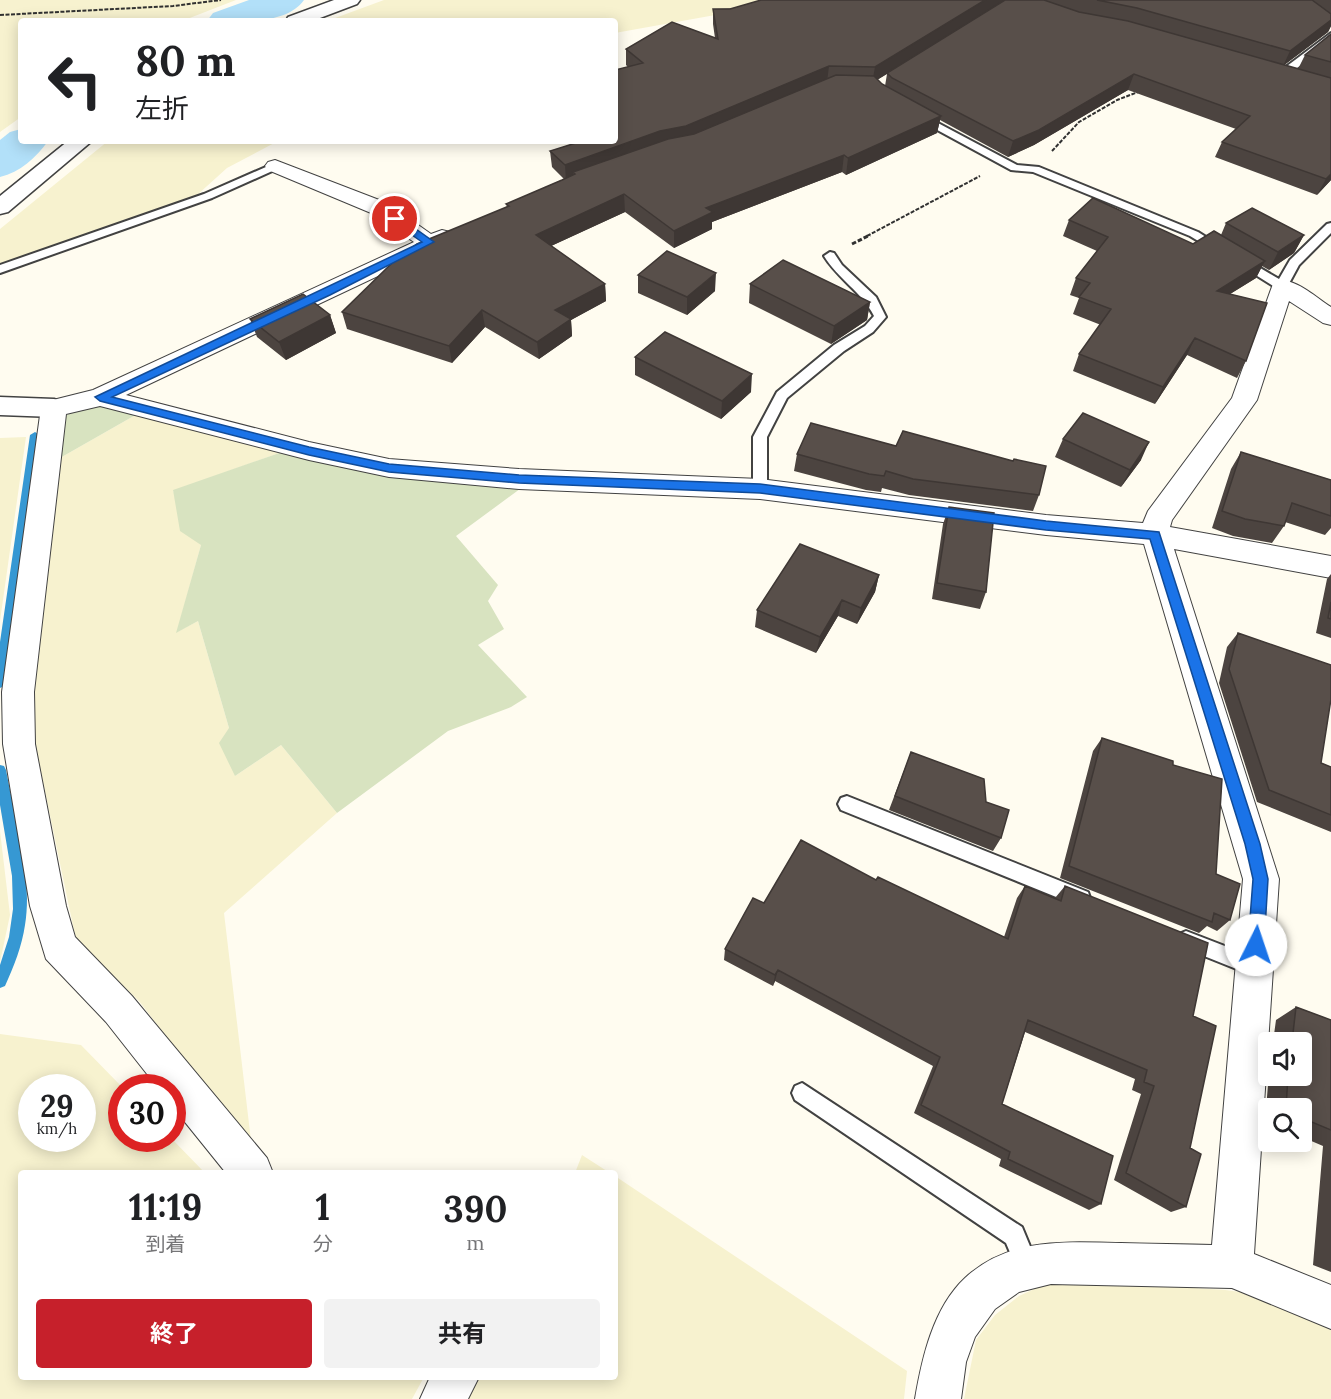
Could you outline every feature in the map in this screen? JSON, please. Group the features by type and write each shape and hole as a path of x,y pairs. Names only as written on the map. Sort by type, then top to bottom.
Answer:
{"street":[{"path":"303,18 351,0"},
{"path":"1263,68 1302,80"},
{"path":"0,207 77,144"},
{"path":"275,166 379,208 429,242"},
{"path":"0,406 54,408 100,397 429,242 458,231"},
{"path":"1232,1267 1261,879 1155,535 1158,518 1244,400 1282,286 1331,318"},
{"path":"100,397 309,451 389,468 508,478 760,489 1046,525 1155,535 1331,567"},
{"path":"54,408 18,692 19,744 51,916 59,947 119,1009 250,1170"},
{"path":"938,1399 944,1362 958,1324 980,1294 1009,1274 1051,1263 1232,1267 1331,1306"},
{"path":"443,1399 454,1380"}],"lane":[{"path":"1283,74 1331,36"},
{"path":"914,113 1015,168 1035,169 1194,234 1282,286 1294,263 1331,226"},
{"path":"0,269 208,196 275,166"},
{"path":"760,489 760,437 782,395 839,348 869,329 880,317 872,300 837,267 831,256"},
{"path":"847,804 1100,905"},
{"path":"1166,932 1254,967"},
{"path":"802,1093 1014,1235 1028,1269"}],"path":[{"path":"0,15 173,6 221,0"},
{"path":"1035,169 1079,122 1117,100 1140,91"},
{"path":"831,256 978,176 1015,168"}],"shaded area":[{"path":"0,0 236,0 190,18 18,18 18,119 0,132"},
{"path":"384,0 798,0 618,32 618,18 335,18"},
{"path":"104,144 272,144 227,168 196,196 0,264 0,229"},
{"path":"139,413 285,451 173,491 201,545 177,632 198,621 229,728 235,776 281,745 337,813 224,913 252,1149 139,1001 76,940 34,739 33,685 60,458"},
{"path":"26,437 0,621 0,438"},
{"path":"0,831 10,915 0,962"},
{"path":"0,1034 81,1045 109,1074 108,1152 185,1152 202,1170 18,1170 18,1380 422,1380 412,1399 0,1399"},
{"path":"582,1155 605,1170 576,1170"},
{"path":"618,1178 907,1371 904,1399 465,1399 474,1380 618,1380"},
{"path":"1056,1279 1225,1290 1272,1296 1331,1319 1331,1399 964,1399 976,1340 995,1315 1019,1296"}],"green space":[{"path":"84,406 113,407 139,413 60,458 63,417"},
{"path":"285,451 524,486 456,536 498,585 488,601 504,629 478,645 527,697 511,707 448,731 337,813 281,745 235,776 219,743 229,728 198,621 176,633 201,545 180,531 173,490"}],"building":[{"path":"761,0 985,0 875,67 829,66 686,126 660,131 565,165 550,151 572,144 618,144 618,69 643,63 626,49 672,22 718,39 713,9 730,9"},
{"path":"1005,0 1044,0 1079,12 1128,21 1331,78 1331,174 1326,179 1222,142 1250,116 1134,74 1039,130 1013,141 892,78 887,73"},
{"path":"1097,0 1312,0 1331,14 1331,20 1290,51 1137,8"},
{"path":"1331,34 1331,62 1305,55"},
{"path":"836,75 874,76 882,84 941,116 848,158 844,155 706,208 713,212 674,231 624,194 536,235 605,284 555,310 571,319 537,342 482,310 449,346 342,312 393,262 417,244 509,206 506,204 575,174 573,172 668,139 694,134"},
{"path":"1093,198 1193,244 1214,231 1265,261 1217,291 1267,303 1246,361 1195,338 1163,387 1079,354 1111,309 1079,297 1090,283 1076,278 1108,237 1069,220"},
{"path":"1252,208 1304,235 1278,252 1226,223"},
{"path":"667,251 716,273 687,297 638,275"},
{"path":"783,260 870,302 834,326 750,284"},
{"path":"303,294 330,315 279,342 250,319"},
{"path":"665,332 752,374 722,401 635,357"},
{"path":"1083,413 1149,442 1130,470 1063,439"},
{"path":"811,423 896,446 903,431 1013,461 1014,459 1046,466 1039,495 913,479 886,471 884,476 869,474 797,454"},
{"path":"1241,452 1331,480 1331,516 1292,503 1284,526 1245,519 1222,511"},
{"path":"949,507 994,513 986,592 937,583"},
{"path":"800,544 879,575 861,608 842,600 820,637 757,610"},
{"path":"1331,602 1331,619 1328,618"},
{"path":"1238,633 1331,665 1331,699 1321,763 1331,767 1331,815 1269,790 1229,669"},
{"path":"1102,738 1173,761 1173,765 1222,779 1216,874 1240,884 1230,920 1214,913 1212,922 1069,866"},
{"path":"911,752 984,779 986,802 1009,810 1001,838 895,796"},
{"path":"801,840 876,880 878,877 1008,939 1025,886 1061,901 1065,886 1208,943 1193,1016 1216,1026 1190,1148 1201,1154 1186,1207 1126,1173 1154,1086 1144,1082 1147,1070 1028,1020 1002,1104 1113,1156 1101,1204 1008,1159 1010,1152 921,1105 940,1057 778,970 775,975 725,949 753,898 764,903"},
{"path":"1296,1007 1331,1020 1331,1130 1312,1122 1312,1098 1287,1098 1287,1086 1312,1086 1312,1032 1293,1032"}],"waterway":[{"path":"235,18 285,0"},
{"path":"0,163 22,144"},
{"path":"0,683 35,435"},
{"path":"0,770 20,893 18,927 14,946 0,981"}],"route":[{"path":"395,219 429,242 100,397 309,451 389,468 519,479 760,489 1046,525 1155,535 1261,879 1256,945"}]}
